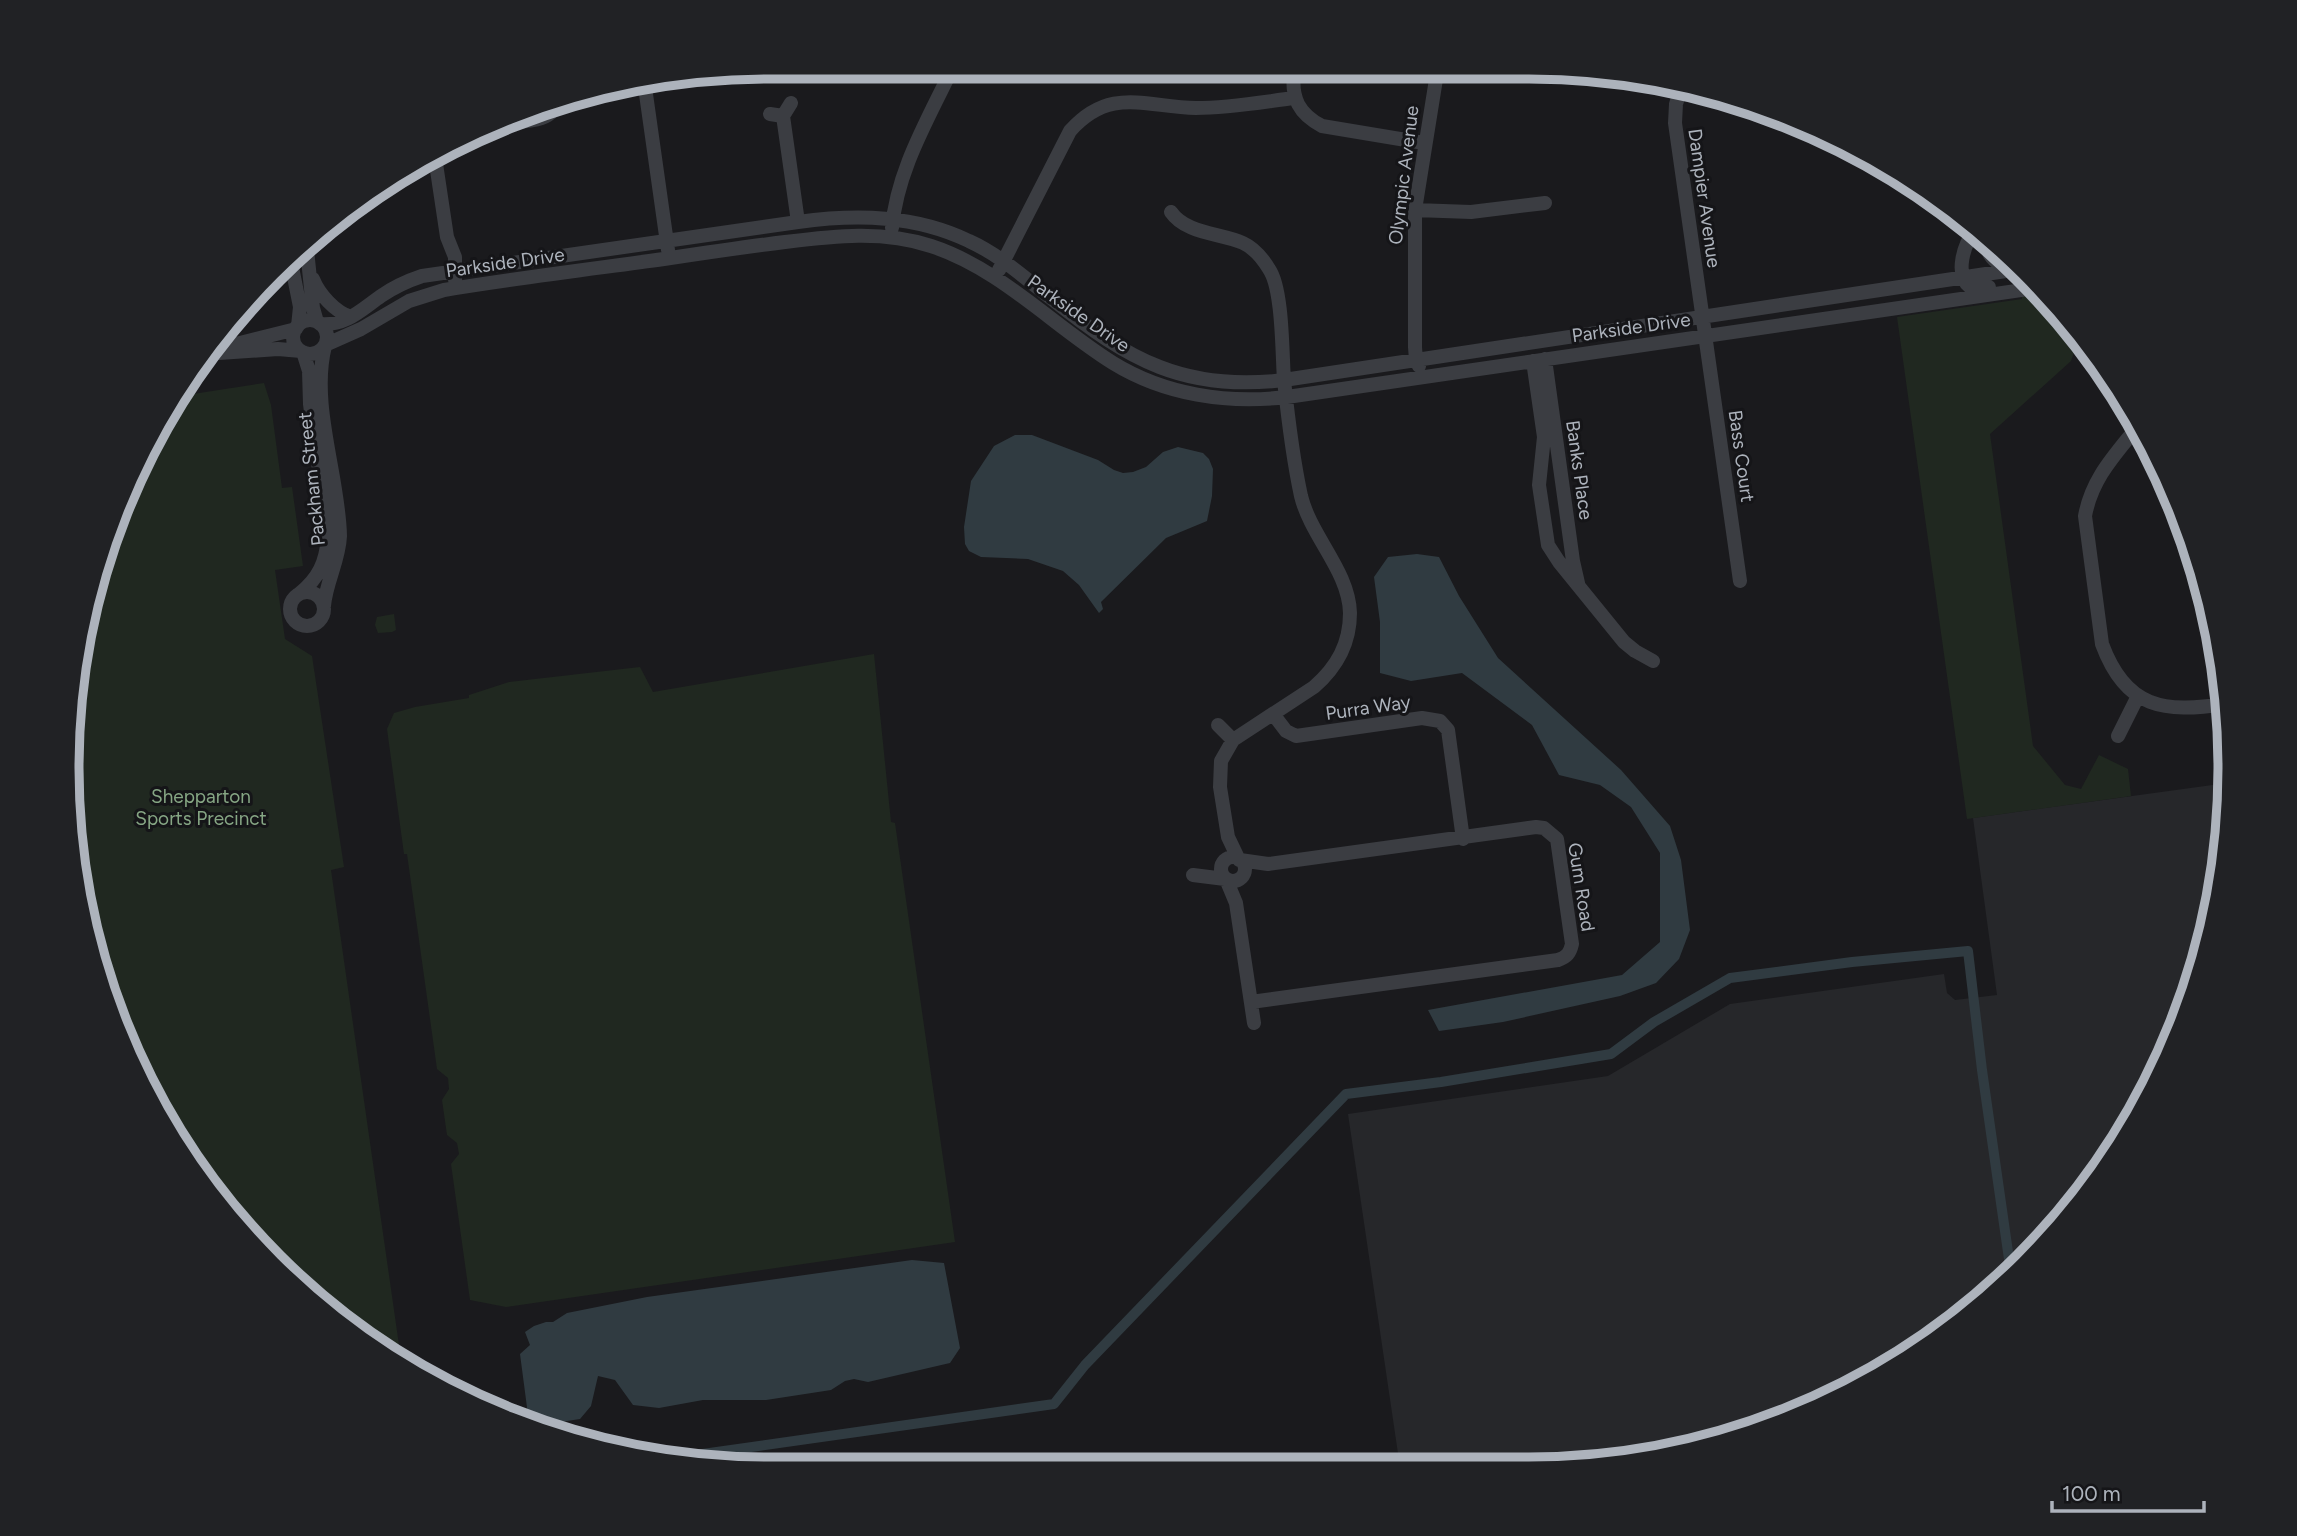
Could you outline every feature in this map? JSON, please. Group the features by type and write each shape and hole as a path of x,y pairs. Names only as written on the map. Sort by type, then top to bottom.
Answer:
{"street":[{"path":"891,237 897,192 906,165 947,79"},
{"path":"1294,79 1294,98 1301,112 1322,126 1424,143"},
{"name":"Olympic Avenue","path":"1421,360 1413,264 1415,210 1436,79"},
{"path":"645,90 669,258"},
{"name":"Dampier Avenue","path":"1679,96 1675,123 1705,336"},
{"path":"995,278 1070,131 1083,117 1116,102 1133,101 1175,107 1223,107 1294,98"},
{"path":"781,111 798,222"},
{"path":"436,164 453,289"},
{"path":"1415,210 1471,212 1545,203"},
{"path":"1171,212 1184,225 1245,244 1259,255 1272,272 1301,495 1308,519 1342,581 1350,611 1345,647 1337,664 1314,687 1233,740 1221,761 1219,772 1228,837 1221,870 1236,903 1254,1023"},
{"name":"Parkside Drive","path":"319,323 337,323 351,317 398,286 422,276 798,222 851,217 892,219 925,225 956,235 1004,262 1108,342 1157,368 1234,384 1284,380 2007,272"},
{"path":"729,232 731,249"},
{"name":"Parkside Drive","path":"325,345 361,329 409,301 453,289 838,236 891,237 931,246 972,263 1115,364 1175,389 1220,398 1247,400 1287,397 2024,290"},
{"path":"1968,280 1965,249 1970,239"},
{"path":"1950,301 1964,293 1976,244"},
{"path":"219,350 278,349 316,353 325,345 327,334 313,308 308,256"},
{"path":"293,270 300,306 294,341 302,352"},
{"path":"310,271 322,293 340,313 351,317"},
{"path":"1968,280 1982,288 2018,283"},
{"path":"239,348 297,328 307,321 319,323"},
{"name":"Bass Court","path":"1705,336 1740,581"},
{"name":"Banks Place","path":"1536,342 1549,428 1558,458 1573,565 1580,586"},
{"name":"Packham Street","path":"324,606 326,589 337,560 340,536 322,400 321,362 325,345"},
{"name":"Packham Street","path":"299,594 318,576 328,537 310,404 309,369 302,352"},
{"path":"1421,360 1424,377"},
{"name":"Banks Place","path":"1549,428 1539,485 1548,545 1628,646 1653,661"},
{"path":"2132,434 2099,477 2089,496 2085,516 2102,644 2109,663 2122,682 2138,696 2153,704 2175,709 2215,706"},
{"path":"1543,460 1558,458"},
{"path":"307,592 315,593 324,606 318,621 309,625 300,624 293,618 290,610 291,602 299,594 307,592"},
{"path":"2118,736 2138,696"},
{"name":"Purra Way","path":"1273,714 1286,731 1296,736 1422,718 1440,721 1448,730 1463,839"},
{"path":"1218,725 1233,740"},
{"name":"Gum Road","path":"1240,860 1268,864 1544,828 1557,839 1572,944 1570,952 1558,960 1251,1002"},
{"path":"1228,837 1245,869 1236,903"},
{"path":"1240,860 1230,858 1193,875 1235,881 1242,877"},
{"name":"Gum Road","path":"1242,877 1268,864"}],"shaded area":[{"path":"1015,435 1032,435 1098,460 1123,473 1146,467 1163,452 1178,447 1203,453 1213,469 1212,496 1207,521 1166,538 1101,602 1103,609 1099,613 1079,585 1063,571 1028,559 981,557 969,551 965,544 964,527 971,481 994,446"},
{"path":"1417,554 1439,557 1459,596 1498,658 1621,770 1670,826 1681,860 1690,930 1679,959 1656,983 1620,996 1503,1022 1439,1031 1428,1010 1622,975 1660,942 1660,853 1631,807 1600,785 1559,775 1532,725 1462,673 1411,681 1380,673 1380,622 1374,577 1388,557"},
{"path":"2218,784 2217,813 2205,902 2182,990 2166,1032 2126,1113 2076,1188 2047,1222 1983,1286 1949,1315 1912,1341 1834,1386 1751,1421 1663,1444 1574,1456 1399,1457 1348,1114 1608,1076 1730,1004 1944,974 1947,993 1955,1000 1997,995 1973,818"},
{"path":"912,1260 944,1263 960,1348 950,1363 868,1382 854,1379 831,1390 766,1400 703,1400 659,1408 633,1405 615,1380 598,1376 591,1406 580,1419 553,1423 528,1414 520,1354 530,1345 525,1332 534,1326 553,1322 567,1313 647,1297"}],"green space":[{"path":"2019,284 2076,348 2071,361 1990,434 2033,746 2065,785 2081,789 2099,755 2128,769 2131,796 1967,819 1897,317 2022,299"},
{"name":"Shepparton Sports Precinct","path":"264,383 271,405 282,488 292,487 303,566 275,570 285,639 312,656 344,867 331,870 400,1350 348,1315 281,1255 221,1188 195,1151 171,1113 131,1032 115,990 92,902 80,813 79,768 80,723 92,634 115,546 131,504 171,423 189,395"},
{"path":"394,614 396,630 378,633 375,625 377,617"},
{"path":"874,654 891,822 895,823 955,1242 506,1307 470,1300 451,1164 459,1154 457,1143 447,1135 442,1100 449,1089 448,1078 437,1069 387,729 394,713 469,698 469,695 509,682 640,667 653,692"}],"waterway":[{"path":"703,1454 1054,1404 1085,1365 1346,1094 1441,1082 1611,1054 1654,1022 1730,978 1852,962 1968,951 2009,1261"}]}
